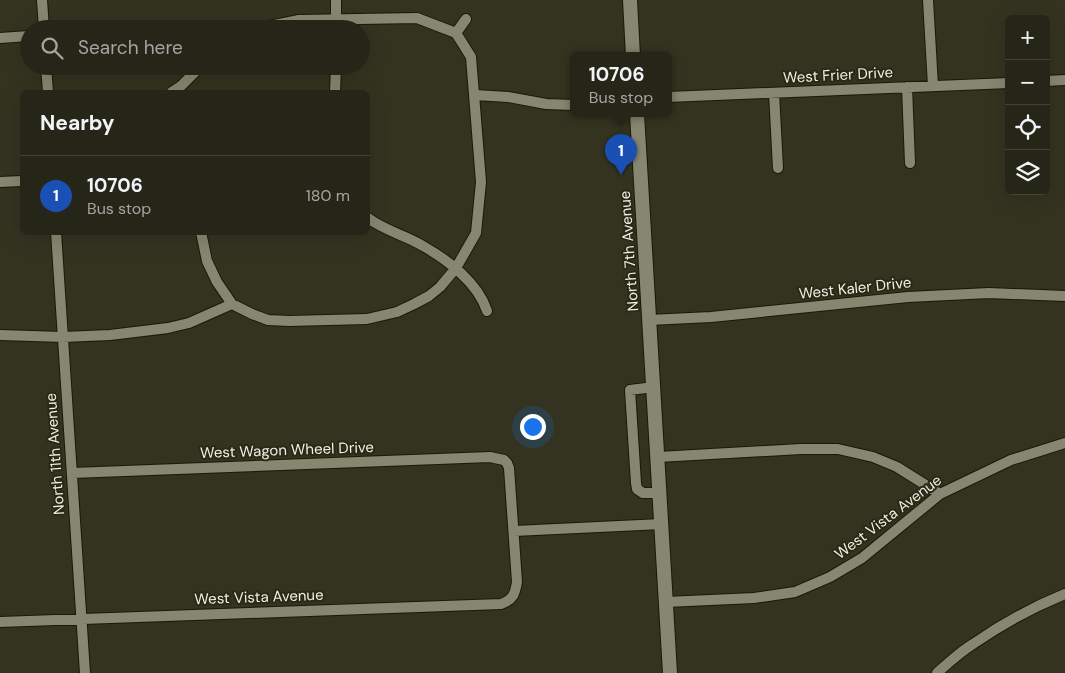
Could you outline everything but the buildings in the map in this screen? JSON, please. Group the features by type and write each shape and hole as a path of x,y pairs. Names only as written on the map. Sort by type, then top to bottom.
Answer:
{"main road":[{"path":"630,0 633,52"},
{"name":"North 7th Avenue","path":"637,117 670,673"}],"street":[{"path":"42,0 43,20"},
{"path":"336,0 336,20"},
{"path":"928,0 933,86"},
{"path":"202,235 207,261 216,282 232,304 268,320 368,319 397,312 429,296 440,287 456,268 476,233 481,182 471,57 456,33 417,18 370,21"},
{"path":"456,33 466,19"},
{"path":"0,38 20,37"},
{"path":"47,75 48,90"},
{"path":"182,89 194,75"},
{"path":"335,90 336,75"},
{"path":"1050,81 1065,80"},
{"name":"West Frier Drive","path":"672,97 1005,82"},
{"path":"907,87 910,163"},
{"path":"774,93 778,168"},
{"path":"475,95 508,97 546,104 570,104"},
{"path":"0,182 20,181"},
{"path":"370,220 377,225 423,246 456,268 476,289 483,299 487,311"},
{"name":"North 11th Avenue","path":"56,235 85,673"},
{"name":"West Kaler Drive","path":"649,320 711,317 908,297 989,293 1065,296"},
{"path":"0,334 63,337 110,336 168,328 189,323 232,304"},
{"path":"654,387 630,390 636,483 638,489 643,492 660,493"},
{"name":"West Vista Avenue","path":"666,602 754,598 795,592 830,578 862,558 940,494 1011,460 1065,444"},
{"path":"658,457 801,449 838,449 873,457 897,467 940,494"},
{"name":"West Wagon Wheel Drive","path":"72,473 490,457 504,460 510,468 514,531"},
{"path":"514,531 662,524"},
{"name":"West Vista Avenue","path":"0,622 500,604 510,600 515,593 517,582 514,531"},
{"path":"937,673 971,644 1044,602 1065,594"}],"place":[{"name":"10706","path":"621,175"}]}
